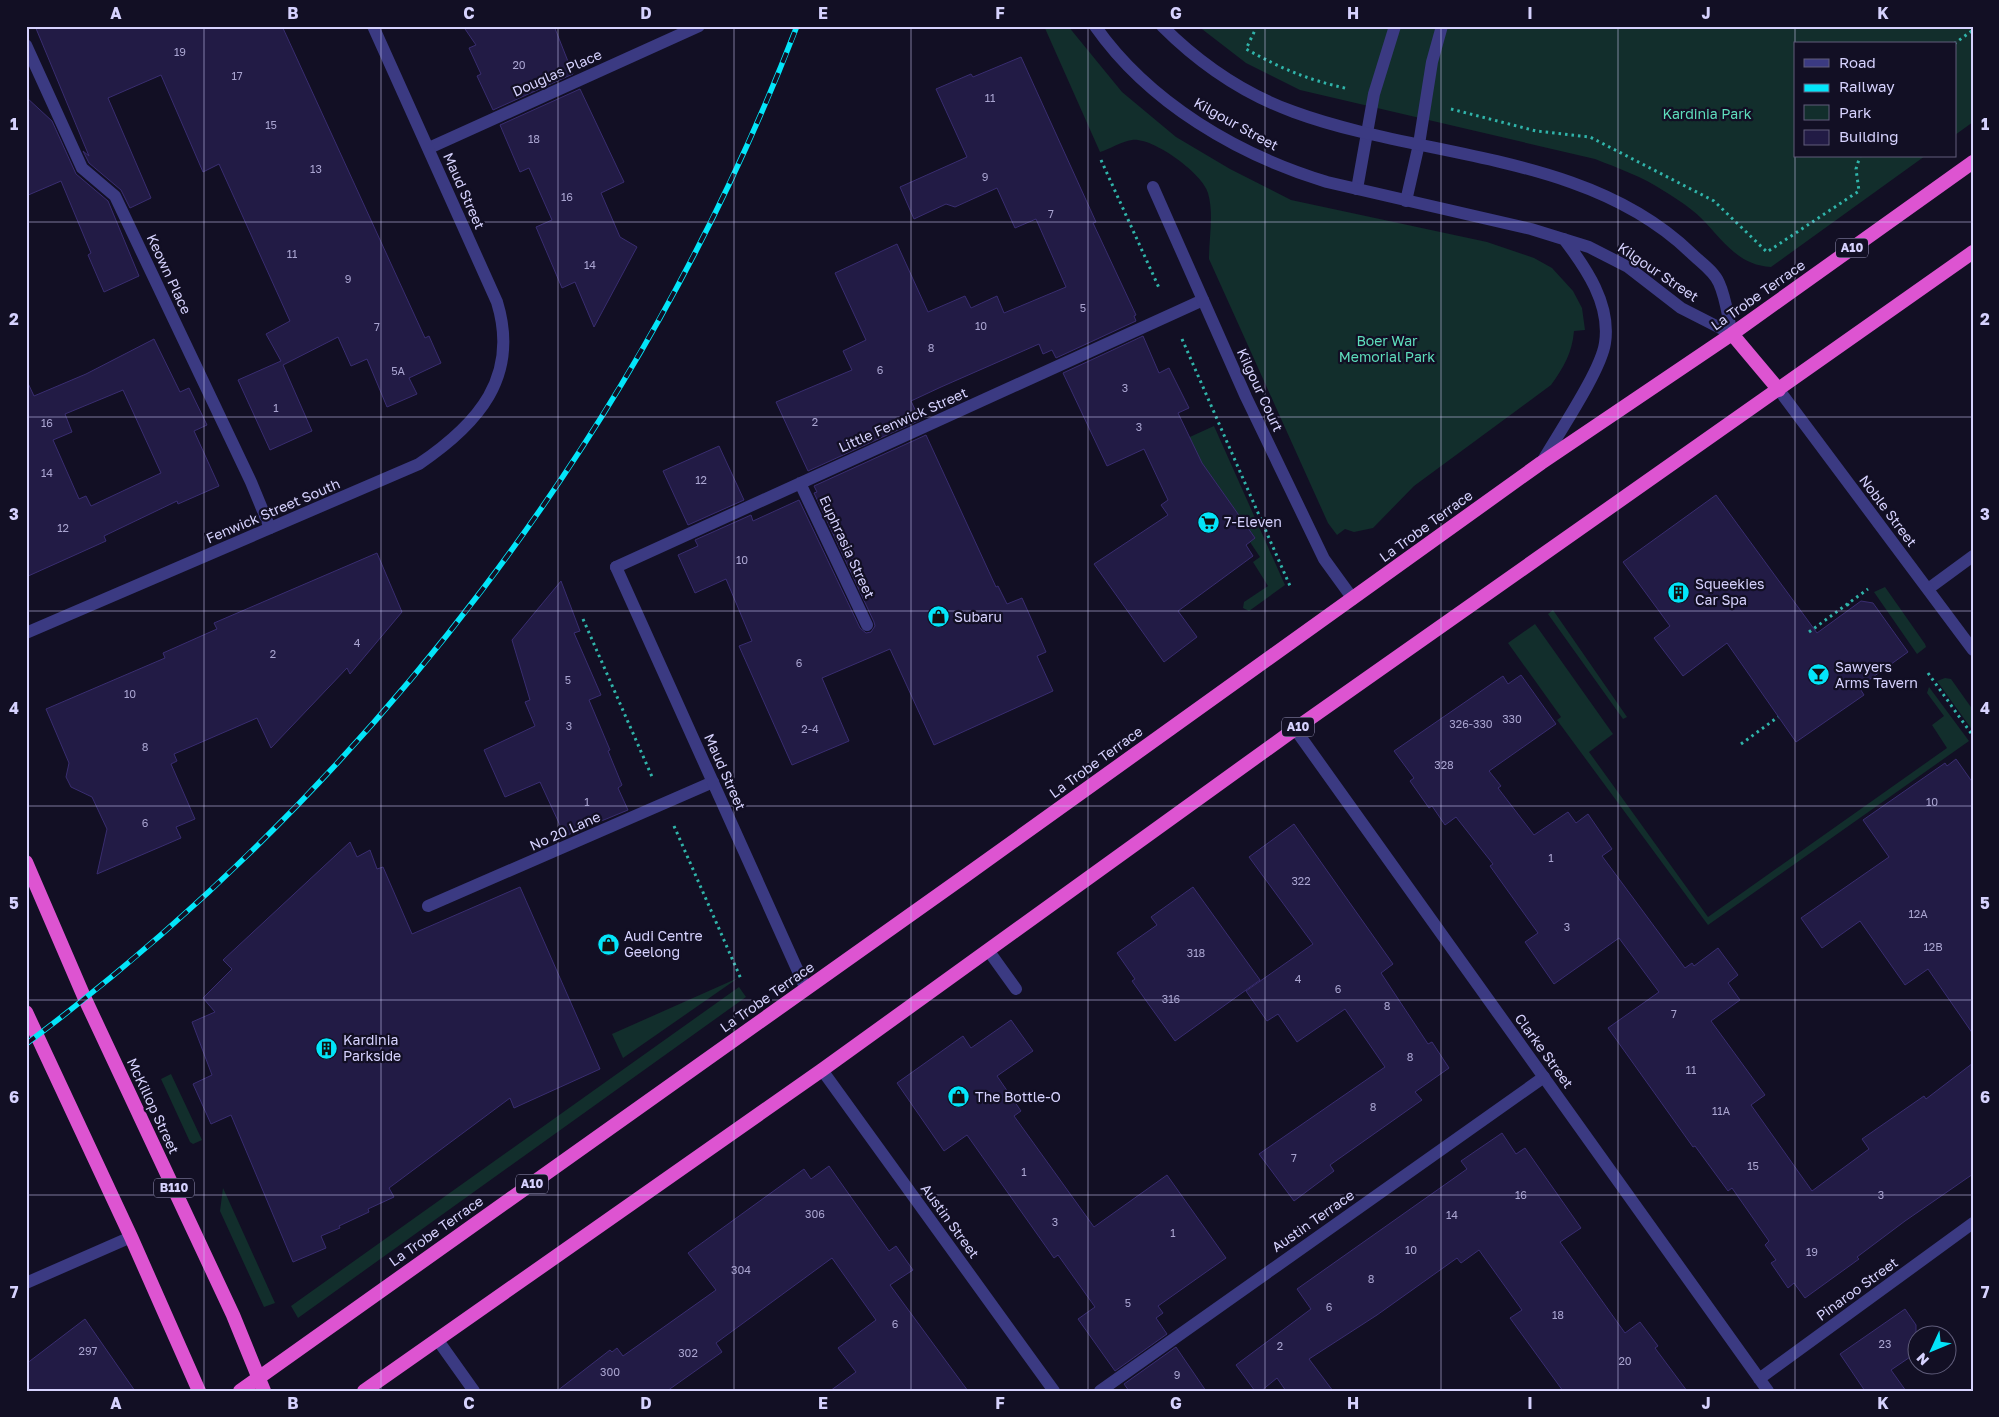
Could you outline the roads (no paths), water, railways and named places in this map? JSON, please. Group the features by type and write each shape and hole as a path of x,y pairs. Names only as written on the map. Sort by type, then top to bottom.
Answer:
{"highway":[{"name":"La Trobe Terrace","path":"240,1391 261,1385 806,990 1542,463 1732,334 1973,162"},
{"name":"A10","path":"364,1391 822,1070 1296,729 1973,252"},
{"path":"1732,334 1779,390"},
{"name":"McKillop Street","path":"26,862 85,998 233,1315 261,1385"},
{"path":"26,1012 131,1236 199,1391"}],"street":[{"name":"Maud Street","path":"373,26 497,302 504,335 503,359 499,374"},
{"name":"Douglas Place","path":"429,148 698,26"},
{"name":"Kilgour Street","path":"1095,26 1116,53 1140,77 1212,131 1245,150 1295,172 1358,189 1531,229 1589,247 1628,267 1681,308 1732,334"},
{"name":"Kilgour Street","path":"1162,26 1202,61 1255,95 1295,113 1368,134 1528,168 1582,187 1636,212 1684,246 1712,273 1719,283 1732,334"},
{"path":"1358,189 1374,94 1395,26"},
{"path":"1406,200 1419,144 1432,62 1442,26"},
{"name":"Keown Place","path":"26,45 82,168 115,196 251,482 270,528"},
{"name":"Kilgour Court","path":"1153,186 1246,397 1324,559 1353,599"},
{"path":"1542,463 1594,372 1605,344 1605,321 1597,292 1580,260 1564,239"},
{"name":"Little Fenwick Street","path":"616,567 1203,300"},
{"name":"Fenwick Street South","path":"26,633 401,473 435,453 462,430 480,410 499,374"},
{"name":"Noble Street","path":"1779,390 1973,650"},
{"name":"Euphrasia Street","path":"800,483 867,625"},
{"path":"1928,589 1973,556"},
{"name":"Maud Street","path":"616,567 806,990"},
{"name":"Clarke Street","path":"1296,729 1768,1391"},
{"name":"No 20 Lane","path":"428,906 713,782"},
{"path":"988,950 1016,989"},
{"name":"Austin Street","path":"822,1070 1054,1391"},
{"name":"Austin Terrace","path":"1100,1391 1544,1076"},
{"name":"Pinaroo Street","path":"1759,1379 1973,1224"},
{"path":"26,1284 131,1236"},
{"path":"437,1339 474,1391"}],"railway":[{"path":"26,1044 152,943 270,833 381,715 483,589 576,457 660,318 734,175 797,26"}],"place":[{"name":"7-Eleven","path":"1208,522"},
{"name":"Squeekies Car Spa","path":"1679,592"},
{"name":"Subaru","path":"938,617"},
{"name":"Sawyers Arms Tavern","path":"1819,675"},
{"name":"Audi Centre Geelong","path":"608,944"},
{"name":"Kardinia Parkside","path":"327,1048"},
{"name":"The Bottle-O","path":"959,1097"}],"park label":[{"name":"Kardinia Park","path":"1707,114"},
{"name":"Boer War Memorial Park","path":"1387,350"}]}
